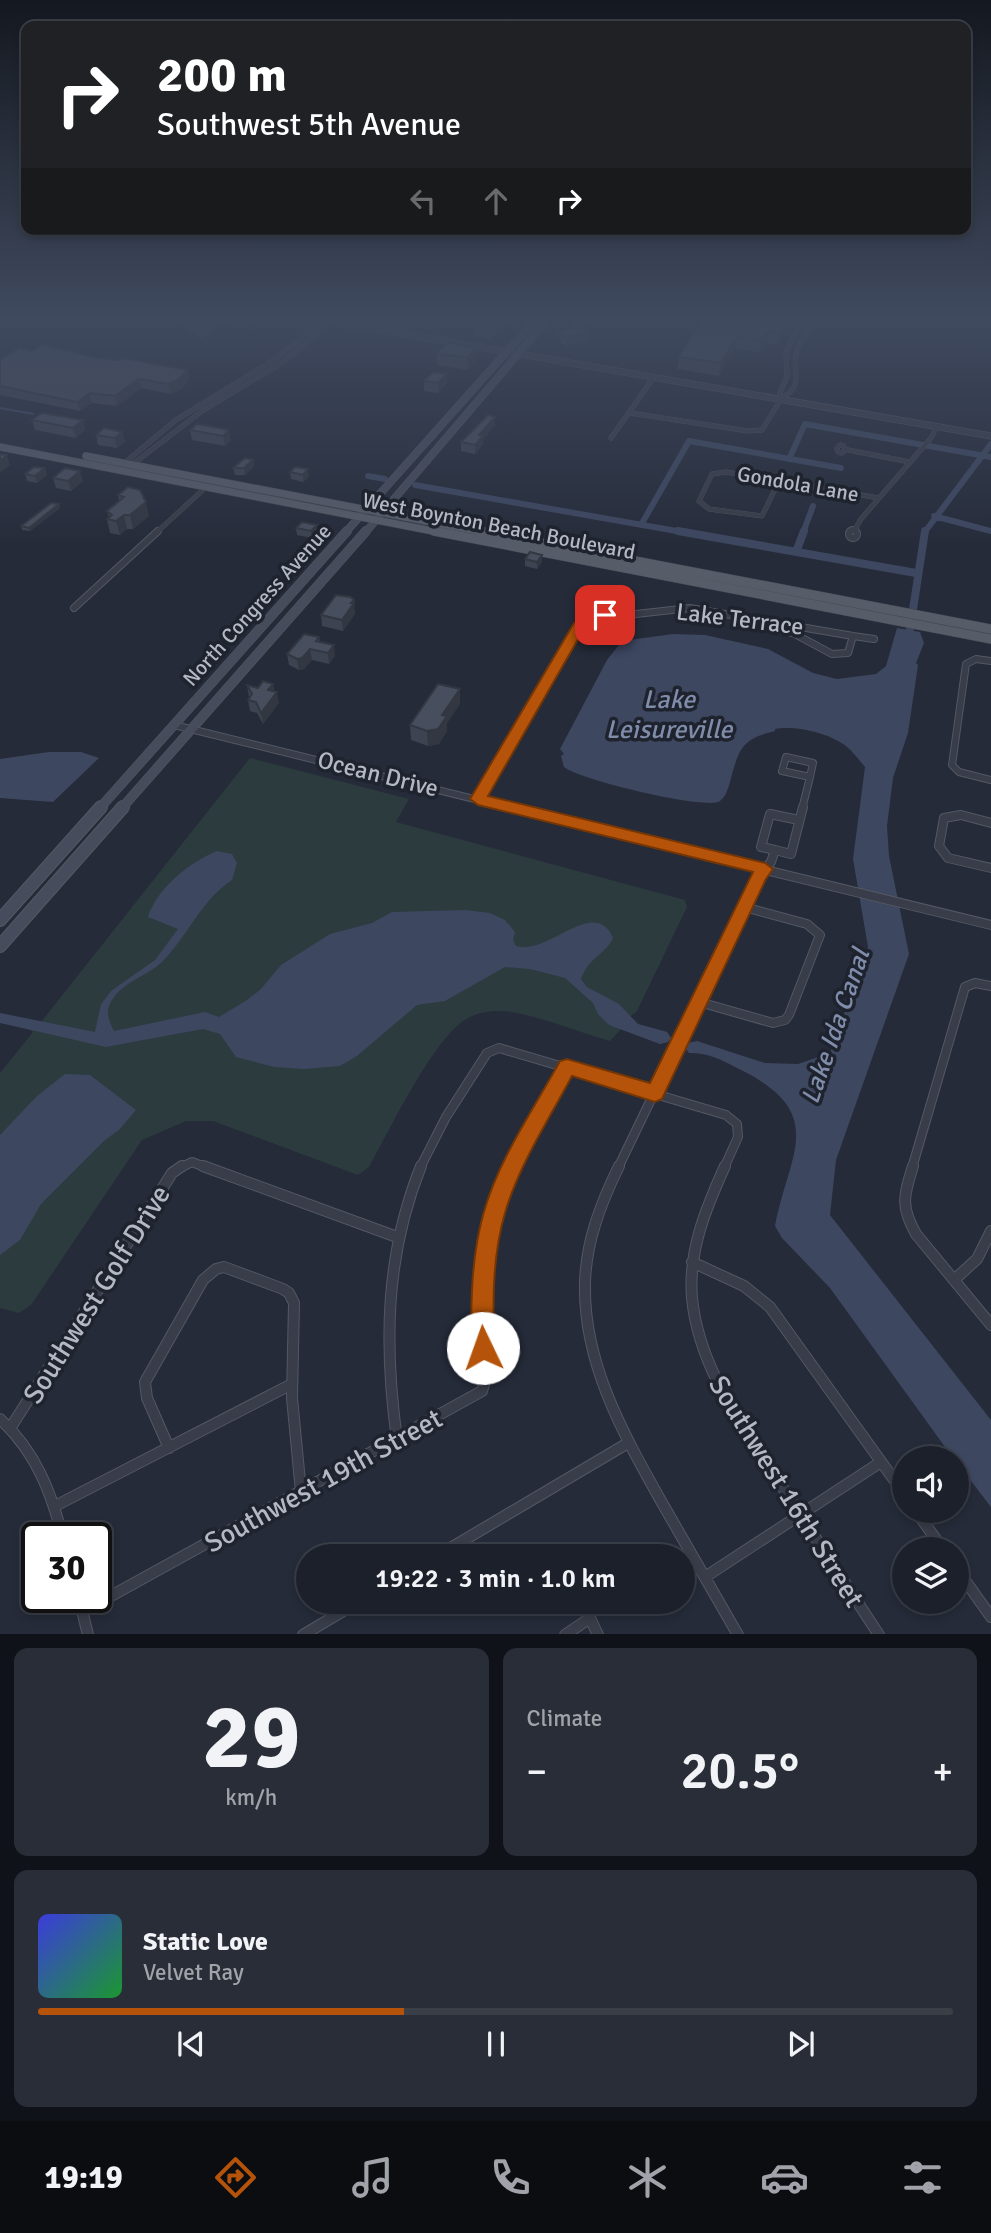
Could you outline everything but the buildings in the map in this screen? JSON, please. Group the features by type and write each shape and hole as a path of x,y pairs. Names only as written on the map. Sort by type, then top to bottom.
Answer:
{"main road":[{"name":"North Congress Avenue","path":"0,920 467,396"},
{"name":"North Congress Avenue","path":"0,946 481,396"},
{"path":"461,403 468,411"},
{"path":"460,420 461,403"},
{"name":"West Boynton Beach Boulevard","path":"0,440 206,487 359,517 378,517 564,552 932,624 991,639"},
{"name":"West Boynton Beach Boulevard","path":"0,447 367,510 378,517 543,553 586,552 896,617"},
{"path":"287,597 296,609"},
{"path":"275,610 279,628"},
{"name":"West Boynton Beach Boulevard","path":"932,624 991,629"}],"street":[{"path":"123,467 182,416 214,396"},
{"path":"123,467 227,396"},
{"path":"611,438 642,396"},
{"path":"764,396 991,436"},
{"path":"630,414 756,432 764,428 780,399 787,396"},
{"path":"854,531 928,442 937,426"},
{"path":"848,450 910,462"},
{"name":"Gondola Lane","path":"779,481 765,513 749,516 709,509 700,504 706,485 717,472 779,481 879,498"},
{"path":"74,608 206,487"},
{"name":"Lake Terrace","path":"478,799 579,626 591,619 690,608 853,636 848,653 835,655 793,634 749,624"},
{"path":"853,636 874,639"},
{"path":"991,661 976,659 968,662 952,765 955,769 991,780"},
{"name":"Ocean Drive","path":"174,725 991,925"},
{"path":"799,820 770,814 761,847 791,854 810,777"},
{"path":"991,823 948,816 944,818 939,846 943,855 991,868"},
{"path":"738,1634 628,1443 602,1389 586,1317 586,1268 590,1241 603,1199 744,907 775,850"},
{"path":"699,1002 773,1023 785,1020 789,1015 820,935 807,924 744,907"},
{"path":"991,986 975,983 965,987 904,1192 906,1213 912,1227 991,1325"},
{"path":"397,1440 390,1394 387,1321 397,1237 424,1157 486,1053 492,1049 506,1049 655,1093"},
{"name":"Southwest 19th Street","path":"112,1596 475,1397 486,1384 481,1296 490,1228 513,1164 567,1067"},
{"name":"Southwest 16th Street","path":"655,1093 726,1115 737,1124 739,1130 699,1231 692,1262 694,1316 710,1368 723,1394 878,1634"},
{"name":"Southwest Golf Drive","path":"11,1427 172,1173 185,1164 192,1162 397,1237"},
{"path":"954,1280 975,1262 984,1250 991,1231"},
{"path":"692,1262 744,1286 770,1307 892,1477"},
{"path":"169,1448 147,1398 145,1382 202,1280 216,1269 224,1267 289,1293 294,1303 290,1385 301,1492"},
{"path":"55,1506 290,1385"},
{"path":"0,1419 11,1427 39,1464 59,1522"},
{"path":"457,1544 628,1443"},
{"path":"705,1577 881,1462"},
{"path":"969,1586 991,1617"},
{"path":"82,1613 88,1634"},
{"path":"303,1634 338,1614"},
{"path":"565,1634 590,1618 598,1634"}],"shaded area":[{"path":"250,758 409,799 396,822 685,900 687,907 637,1011 630,1017 638,1024 667,1032 671,1038 660,1044 621,1029 610,1041 507,1011 485,1012 470,1017 457,1026 428,1062 369,1167 358,1175 213,1121 186,1121 142,1140 31,1305 19,1313 0,1308 0,1073 33,1032 0,1013 41,1022"}],"water":[{"name":"Lake Leisureville","path":"897,628 920,632 924,643 916,663 918,665 908,733 893,778 887,826 889,856 909,954 836,1160 830,1215 991,1420 991,1507 969,1479 969,1446 944,1446 830,1288 782,1238 775,1226 796,1139 794,1121 787,1104 771,1088 745,1072 711,1056 689,1053 686,1049 688,1043 697,1041 765,1063 798,1064 830,1053 868,947 853,859 865,767 854,753 831,737 802,729 775,729 743,747 725,795 720,801 692,802 642,792 574,772 564,767 561,756 564,754 560,749 607,660 618,646 629,640 673,634 705,635 768,649 813,673 837,679 876,674 886,666"},
{"path":"49,752 81,752 99,758 53,802 0,798 0,759"},
{"path":"217,851 232,854 237,863 232,880 203,908 162,962 113,998 108,1013 114,1031 205,1012 219,1017 260,990 281,965 330,934 372,923 392,912 465,910 490,913 505,920 515,932 513,940 516,946 529,947 542,943 583,924 605,926 613,938 588,966 581,979 587,987 619,1004 638,1024 667,1032 671,1038 660,1044 609,1025 598,1014 593,1003 565,978 530,969 505,967 445,1001 417,1005 357,1056 340,1066 304,1069 274,1067 236,1057 220,1034 203,1029 106,1047 0,1023 0,1013 95,1032 101,1004 111,991 155,960 178,929 148,917 152,906 176,877"},
{"path":"65,1074 90,1075 136,1110 120,1129 104,1141 41,1204 20,1240 0,1255 0,1135 37,1096"}],"waterway":[{"path":"0,408 33,414"},
{"path":"789,459 805,424 982,455"},
{"path":"641,525 689,441 789,459"},
{"name":"Lake Ida Canal","path":"982,455 991,444"},
{"name":"Lake Ida Canal","path":"936,517 982,455"},
{"name":"Lake Ida Canal","path":"982,455 991,457"},
{"path":"789,459 841,468"},
{"path":"368,476 385,479"},
{"path":"415,485 641,525"},
{"path":"803,533 813,506"},
{"name":"Lake Ida Canal","path":"925,532 936,517"},
{"path":"936,517 991,531"},
{"path":"641,525 688,533"},
{"path":"678,531 796,552"},
{"path":"796,552 804,531"},
{"name":"Lake Ida Canal","path":"908,642 925,532"},
{"path":"796,552 916,573"}],"route":[{"path":"483,1348 482,1286 494,1214 513,1164 567,1067 655,1093 759,875 765,869 478,799 579,626 605,615"}]}
